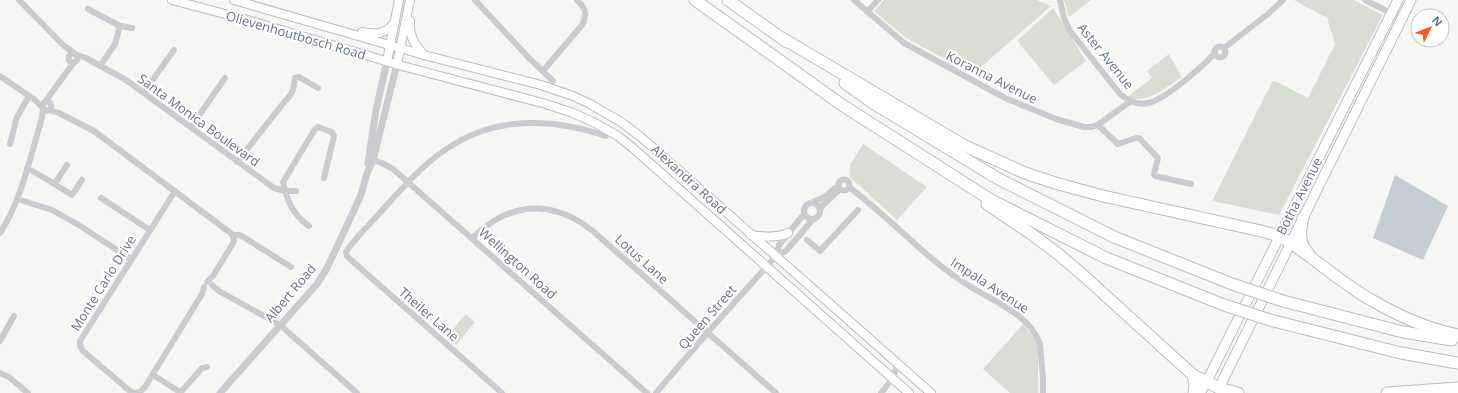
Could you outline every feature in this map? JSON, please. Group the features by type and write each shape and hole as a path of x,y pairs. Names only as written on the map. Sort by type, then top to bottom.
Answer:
{"highway":[{"path":"695,0 888,136 991,200 1106,258 1224,305 1270,320 1401,353 1458,363"},
{"path":"728,0 873,103 997,178 1114,237 1232,284 1283,301 1403,332 1458,341"},
{"path":"782,38 965,146 1025,173 1103,196 1279,236 1292,243 1357,290 1395,313 1432,328 1458,335"},
{"path":"888,136 913,156 1046,244 1084,276 1193,375 1217,391 1236,393"},
{"path":"1303,218 1300,234 1301,243 1312,258"},
{"path":"1193,375 1195,384 1194,393"},
{"path":"1387,393 1458,388"}],"main road":[{"name":"Olievenhoutbosch Road","path":"172,0 397,64"},
{"name":"Olievenhoutbosch Road","path":"234,0 401,48"},
{"path":"387,61 399,0"},
{"path":"397,64 410,0"},
{"path":"410,0 410,32 413,41 424,55"},
{"name":"Botha Avenue","path":"1201,393 1398,0"},
{"name":"Botha Avenue","path":"1217,391 1292,243 1411,0"},
{"path":"315,23 376,34 386,31 395,22"},
{"name":"Alexandra Road","path":"401,48 541,85 574,96 606,112 641,137 931,393"},
{"name":"Alexandra Road","path":"397,64 546,104 573,113 608,129 634,149 909,393"},
{"path":"751,235 780,237 788,233"}],"street":[{"path":"0,233 11,215 17,199 47,106 53,92 69,68 73,58 63,45 19,0"},
{"path":"475,0 529,58 553,81"},
{"path":"543,71 585,19 585,10 577,0"},
{"name":"Koranna Avenue","path":"854,0 904,43 1005,98 1025,107 1081,127 1089,128 1098,125"},
{"path":"867,12 878,0"},
{"name":"Aster Avenue","path":"1060,0 1061,9 1066,23 1074,36 1120,94 1131,101"},
{"path":"1191,184 1155,176 1154,174 1158,158 1141,139 1136,138 1118,144 1098,125 1131,101 1142,104 1158,100 1217,55 1216,48 1224,48 1268,14 1283,0"},
{"path":"1365,0 1403,19"},
{"path":"88,9 120,26 132,28"},
{"path":"100,66 114,44 120,26"},
{"path":"144,92 174,50"},
{"name":"Santa Monica Boulevard","path":"73,58 89,60 119,75 274,188 285,191 296,191"},
{"name":"Albert Road","path":"371,160 376,110 387,61"},
{"name":"Albert Road","path":"220,393 317,284 326,270 361,195 397,64"},
{"path":"0,76 35,100 94,131 229,231 233,235 234,241 213,276 209,286 280,325 357,393"},
{"path":"237,162 290,96 294,90 295,78 297,77 318,88"},
{"path":"190,127 225,78"},
{"path":"10,144 17,118 29,96"},
{"path":"408,182 437,156 457,142 479,132 499,127 519,124 554,123 574,126 606,136"},
{"path":"309,226 299,219 293,211 285,191 283,180 315,129 318,127 332,132 334,136 324,178"},
{"name":"Wellington Road","path":"371,160 390,167 408,182 647,393"},
{"path":"55,183 67,165"},
{"path":"27,168 55,183 72,195 82,180"},
{"path":"776,256 786,251 814,219 818,217 822,206 839,187 840,180 845,179 849,183 849,187 845,190 839,187"},
{"name":"Theiler Lane","path":"408,182 347,250 346,254 350,260 502,393"},
{"path":"776,256 779,245 804,214 803,211 805,205 810,202 814,202 839,187"},
{"name":"Impala Avenue","path":"849,187 951,275 1027,323 1040,344 1043,393"},
{"name":"Monte Carlo Drive","path":"175,191 79,344 83,351 131,392 135,393 143,390 202,294 209,286"},
{"path":"101,198 150,230"},
{"path":"17,199 52,210 77,224 131,259"},
{"path":"814,202 819,207 820,212"},
{"name":"Lotus Lane","path":"472,238 496,220 518,211 542,209 568,215 583,222 776,393"},
{"path":"807,240 820,251 858,210"},
{"path":"804,214 807,218 814,219"},
{"path":"233,235 240,235 291,267"},
{"name":"Queen Street","path":"656,393 776,256"},
{"path":"0,341 14,316"},
{"path":"881,393 892,379 898,364"},
{"path":"153,375 180,392 202,368 207,367"},
{"path":"0,373 9,377 28,393"}],"shaded area":[{"path":"884,0 1037,0 1051,6 973,74 906,38 874,11"},
{"path":"1064,0 1091,0 1069,17"},
{"path":"1294,0 1354,0 1383,15 1279,215 1212,201 1273,80 1308,98 1335,44 1327,18"},
{"path":"1053,8 1086,61 1054,85 1017,41"},
{"path":"1169,54 1182,77 1163,90 1149,97 1134,99 1127,97 1152,78 1147,71"},
{"path":"863,144 927,187 897,220 850,177 850,165"},
{"path":"1395,175 1448,206 1423,260 1373,238"},
{"path":"466,314 475,322 456,345 446,336"},
{"path":"1023,324 1036,340 1038,349 1038,393 1010,393 983,369"}]}
